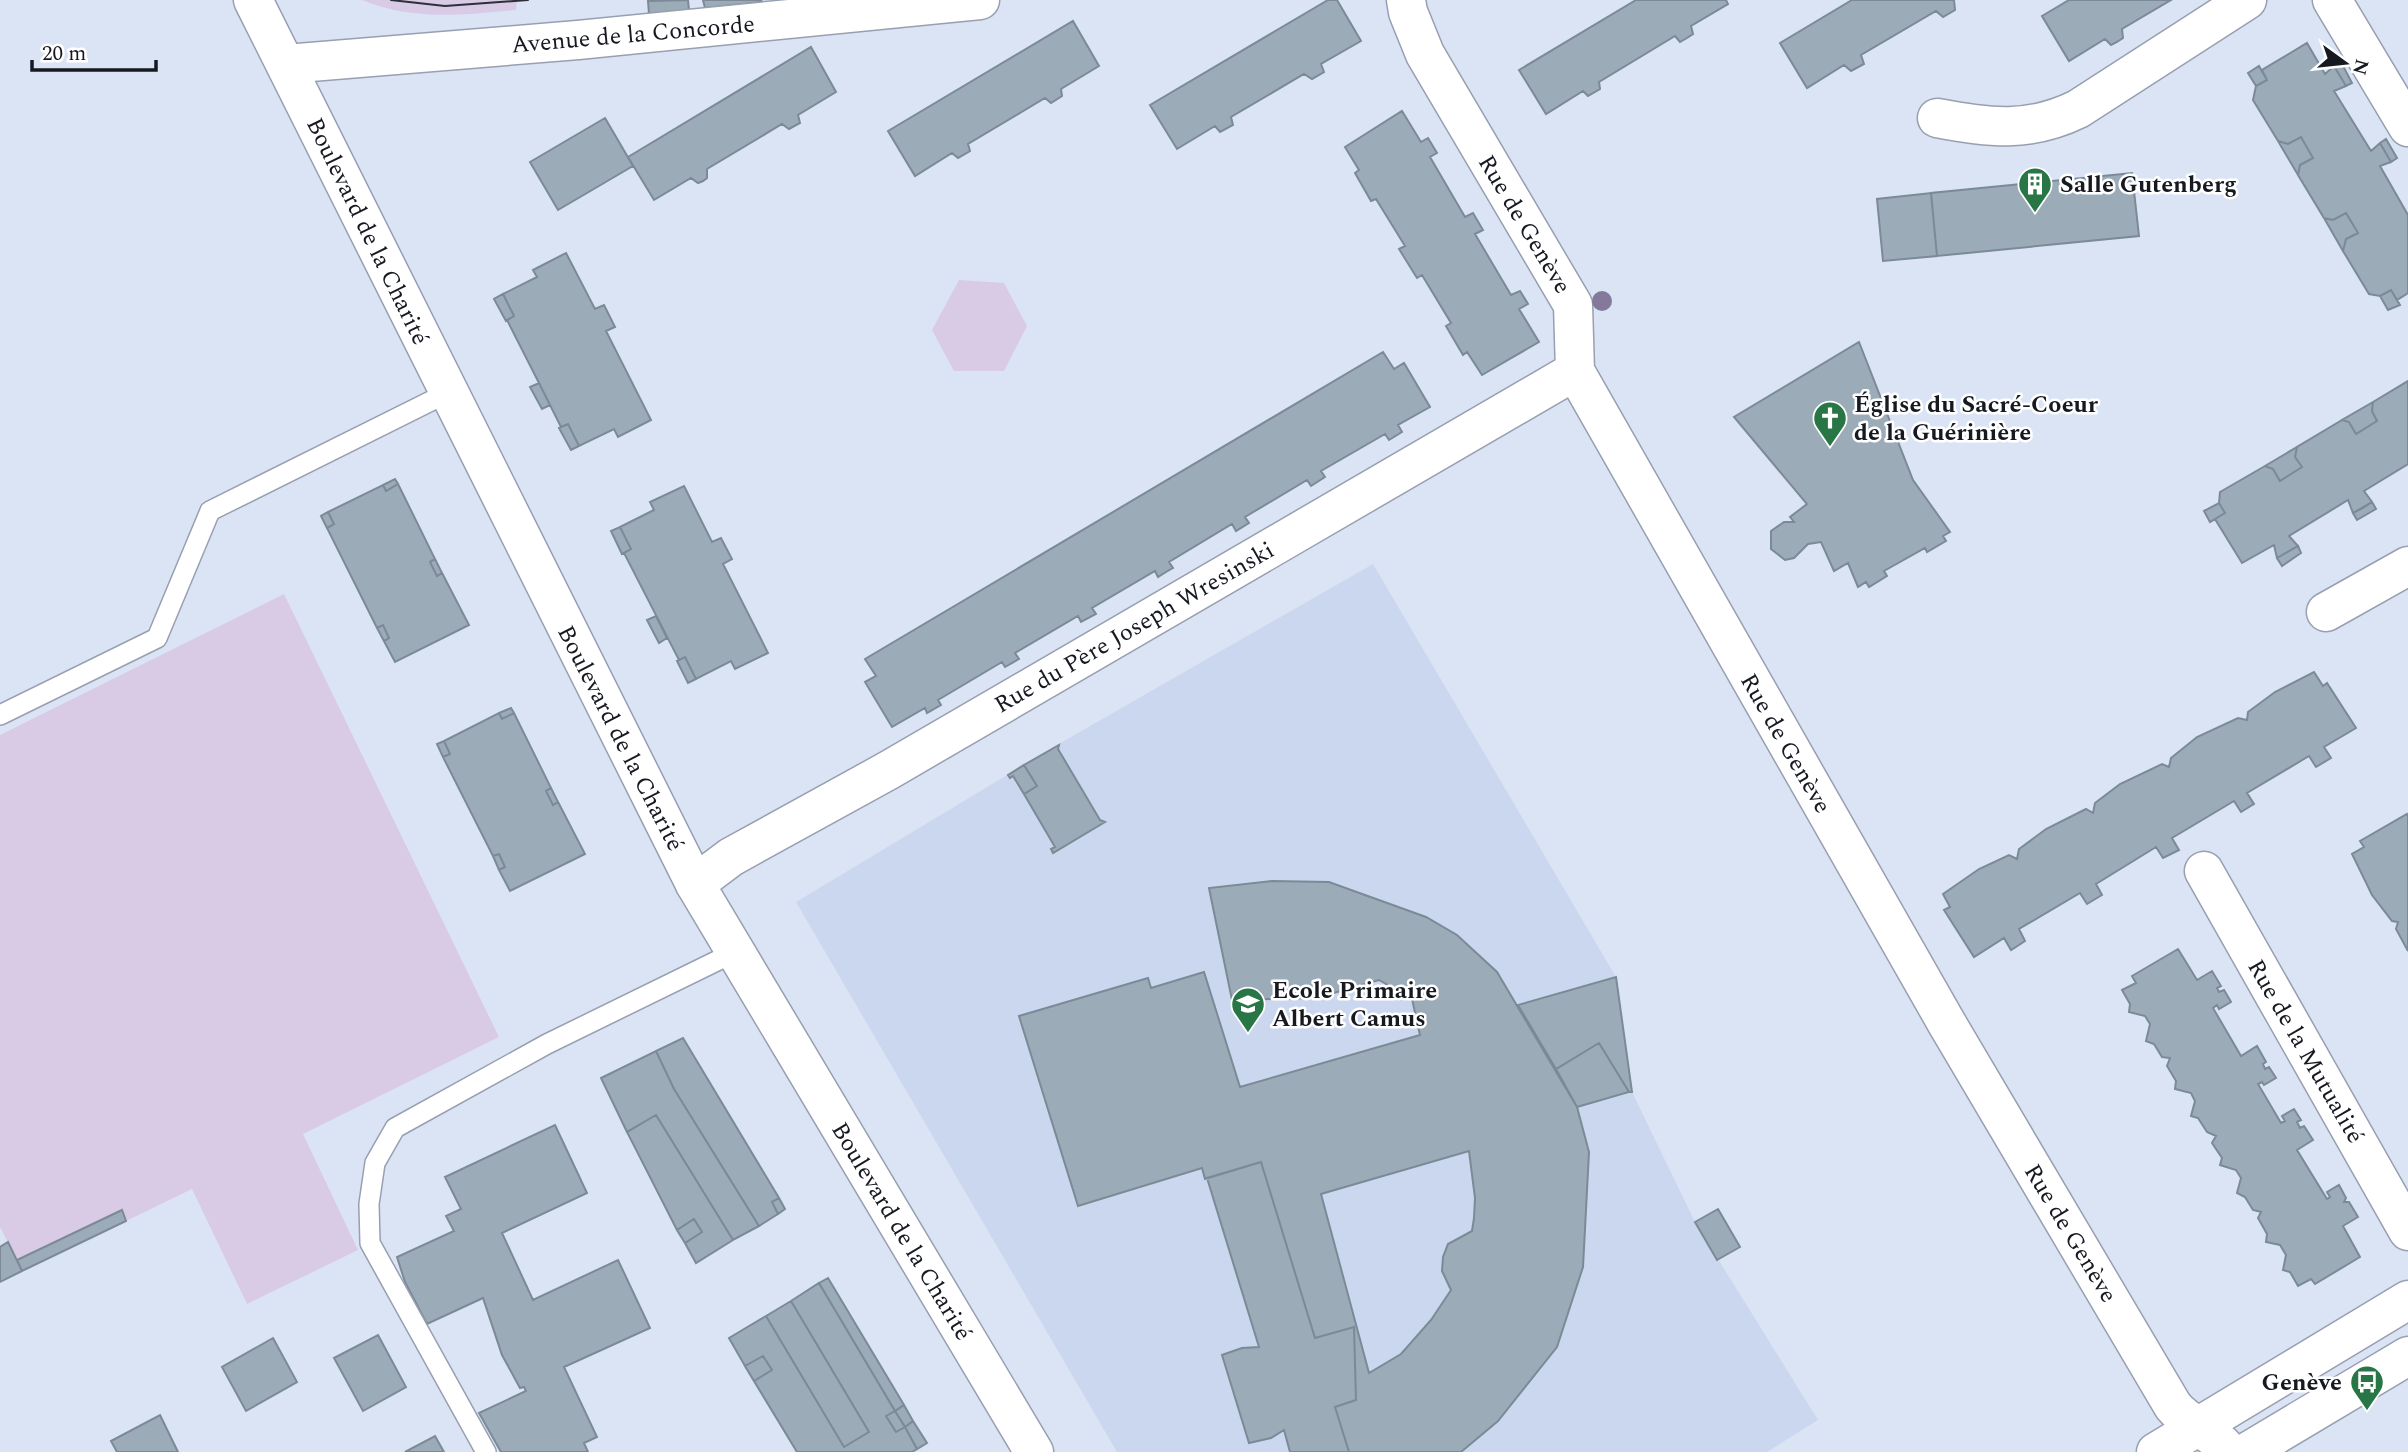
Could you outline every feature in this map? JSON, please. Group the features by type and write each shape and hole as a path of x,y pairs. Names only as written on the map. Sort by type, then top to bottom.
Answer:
{"street":[{"name":"Boulevard de la Charité","path":"253,0 447,393 695,884 1034,1452"},
{"name":"Avenue de la Concorde","path":"286,64 578,40 980,0"},
{"name":"Rue de Genève","path":"1406,0 1425,54 1573,304 1574,371 1945,1022 2173,1406 2186,1422 2216,1436 2230,1452"},
{"path":"1937,118 1972,125 2017,127 2050,123 2078,109 2247,0"},
{"path":"2333,0 2408,127"},
{"name":"Rue du Père Joseph Wresinski","path":"695,884 731,857 889,770 1574,371"},
{"path":"2326,612 2408,566"},
{"name":"Rue de la Mutualité","path":"2204,871 2408,1231"},
{"path":"2157,1452 2408,1300"},
{"path":"2247,1452 2408,1356"}],"lane":[{"path":"0,715 157,638 210,511 447,393"},
{"path":"486,1452 370,1243 369,1204 375,1163 395,1128 547,1044 693,976 735,952"}],"shaded area":[{"path":"362,0 517,0 516,10 438,15 400,11"},
{"path":"959,280 1004,283 1027,326 1004,371 954,371 932,330"},
{"name":"Ecole Primaire Albert Camus","path":"1373,564 1616,977 1632,1092 1695,1222 1818,1420 1767,1452 1117,1452 796,902 1057,745"},
{"path":"284,594 499,1037 303,1134 358,1250 247,1304 192,1189 126,1221 121,1210 17,1260 0,1227 0,735"}],"building":[{"path":"688,0 689,10 649,14 648,1"},
{"path":"703,0 761,0 762,2 705,8"},
{"path":"1328,0 1337,0 1361,41 1321,64 1324,72 1312,79 1304,74 1231,117 1233,125 1220,132 1215,126 1177,149 1150,105"},
{"path":"1636,0 1726,0 1728,4 1691,26 1693,34 1687,38 1680,42 1675,36 1599,82 1600,89 1588,96 1583,91 1546,114 1519,70"},
{"path":"1852,0 1954,0 1955,10 1943,17 1936,11 1861,55 1864,64 1851,71 1844,65 1807,88 1780,43"},
{"path":"2069,0 2171,0 2122,29 2123,38 2117,42 2111,45 2105,39 2069,61 2042,16"},
{"path":"1073,21 1099,66 1061,89 1062,96 1051,103 1045,98 968,144 970,151 958,158 952,153 915,176 888,131"},
{"path":"2307,43 2325,74 2334,66 2346,86 2334,91 2371,151 2380,143 2391,162 2380,166 2408,215 2408,293 2397,300 2391,290 2380,296 2369,294 2343,251 2346,239 2358,233 2346,213 2333,220 2324,218 2298,175 2300,165 2313,158 2301,137 2288,144 2278,141 2253,100 2256,86 2267,80 2262,70"},
{"path":"811,47 836,92 798,115 800,123 789,129 782,124 707,169 707,178 703,181 698,183 691,178 654,200 628,157"},
{"path":"2341,62 2352,83 2346,86 2334,66"},
{"path":"2259,66 2267,80 2256,86 2248,73"},
{"path":"1402,111 1421,142 1428,138 1437,153 1430,157 1465,217 1473,213 1483,230 1475,234 1511,295 1520,291 1528,304 1519,309 1539,342 1482,375 1467,352 1463,355 1446,326 1451,323 1422,275 1417,278 1399,249 1405,246 1376,199 1371,201 1355,173 1359,170 1345,147"},
{"path":"605,118 633,166 558,210 530,162"},
{"path":"2301,137 2313,158 2300,165 2298,175 2278,141 2288,144"},
{"path":"2386,139 2397,158 2391,162 2380,143"},
{"name":"Salle Gutenberg","path":"2132,173 2139,236 1937,256 1931,193"},
{"path":"1931,193 1937,256 1883,261 1877,199"},
{"path":"2346,213 2358,233 2346,239 2343,251 2324,218 2333,220"},
{"path":"566,253 595,309 604,305 615,327 606,331 651,420 618,437 614,429 579,446 568,424 561,427 507,320 514,316 503,294 537,277 533,270"},
{"path":"2391,290 2400,305 2388,310 2380,296"},
{"path":"503,294 514,316 506,321 494,299"},
{"name":"Église du Sacré-Coeur de la Guérinière","path":"1859,342 1913,480 1950,532 1943,536 1946,541 1927,552 1925,548 1884,571 1887,576 1869,587 1866,582 1858,587 1848,563 1834,571 1821,542 1808,544 1794,558 1785,560 1771,549 1771,531 1784,522 1794,522 1790,517 1807,504 1734,417"},
{"path":"1383,352 1394,369 1404,363 1430,407 1398,425 1402,432 1389,440 1385,434 1321,471 1325,477 1311,486 1307,480 1245,517 1249,523 1236,531 1232,524 1169,562 1173,568 1158,577 1155,571 1092,608 1096,614 1081,622 1078,616 1015,653 1019,659 1005,667 1002,662 938,700 941,705 927,713 925,708 892,727 865,682 876,676 865,659"},
{"path":"2408,381 2408,464 2364,491 2372,502 2363,508 2353,513 2348,500 2289,536 2298,546 2277,558 2274,545 2242,563 2215,519 2225,513 2219,503 2220,492 2265,466 2273,469 2280,481 2302,467 2295,457 2297,447 2342,420 2349,422 2356,434 2377,421 2372,411 2373,402"},
{"path":"539,383 550,405 542,409 530,387"},
{"path":"2373,402 2372,411 2377,421 2356,434 2349,422 2342,420"},
{"path":"568,424 579,446 571,450 559,428"},
{"path":"2297,447 2295,457 2302,467 2280,481 2273,469 2265,466"},
{"path":"395,479 398,484 386,491 383,485"},
{"path":"398,484 435,559 430,562 437,576 442,573 469,625 395,662 384,641 389,638 383,625 377,628 327,528 334,524 328,512 383,485 386,491"},
{"path":"684,486 712,542 721,538 732,559 723,564 768,653 735,669 731,661 696,679 685,657 679,660 624,553 631,549 620,527 654,510 650,502"},
{"path":"2372,502 2376,509 2357,520 2353,513"},
{"path":"2219,503 2225,513 2210,522 2204,511"},
{"path":"328,512 334,524 327,528 321,516"},
{"path":"620,527 631,549 622,554 611,531"},
{"path":"2298,546 2301,553 2282,566 2277,558"},
{"path":"435,559 442,573 437,576 430,562"},
{"path":"656,616 667,638 659,643 647,620"},
{"path":"383,625 389,638 384,641 377,628"},
{"path":"685,657 696,679 688,683 677,661"},
{"path":"2314,672 2323,686 2327,683 2356,728 2324,747 2331,758 2316,767 2309,756 2247,793 2254,804 2241,812 2234,801 2172,838 2179,850 2163,858 2156,847 2096,884 2102,895 2087,904 2080,893 2019,929 2025,941 2011,950 2004,938 1974,957 1944,910 1950,907 1943,894 1979,869 2009,855 2017,859 2019,849 2046,829 2086,809 2093,813 2095,803 2120,784 2162,764 2169,767 2171,758 2197,737 2238,718 2247,720 2248,712 2275,692"},
{"path":"511,708 514,713 502,719 499,713"},
{"path":"499,713 502,719 514,713 551,788 546,791 553,805 558,802 585,854 510,891 499,870 505,867 499,854 493,856 443,757 450,754 444,741"},
{"path":"444,741 450,754 443,757 437,744"},
{"path":"1059,745 1058,749 1100,820 1105,822 1053,853 1051,849 1055,847 1024,794 1037,786 1024,765"},
{"path":"1024,765 1037,786 1024,794 1013,776 1010,778 1008,775"},
{"path":"551,788 558,802 553,805 546,791"},
{"path":"2407,814 2408,951 2396,929 2398,922 2392,921 2372,895 2352,854 2364,847 2360,841"},
{"path":"499,854 505,867 499,870 493,856"},
{"path":"1272,881 1329,882 1426,917 1457,935 1497,972 1577,1107 1589,1152 1583,1267 1557,1347 1498,1421 1461,1452 1349,1452 1335,1407 1356,1400 1354,1327 1315,1338 1261,1162 1205,1179 1202,1168 1078,1206 1019,1016 1148,978 1151,988 1204,972 1240,1087 1420,1035 1412,999 1379,980 1316,998 1232,1000 1209,888","holes":["1469,1151 1475,1198 1472,1231 1448,1244 1443,1257 1442,1271 1451,1290 1431,1320 1401,1354 1369,1373 1321,1194"]},
{"path":"2178,949 2197,980 2212,971 2221,986 2217,988 2219,992 2224,990 2231,1002 2219,1009 2217,1005 2213,1008 2241,1056 2257,1046 2266,1062 2263,1064 2265,1069 2269,1067 2276,1078 2264,1085 2262,1082 2258,1084 2281,1123 2285,1121 2282,1116 2294,1109 2301,1120 2297,1122 2300,1128 2304,1126 2313,1140 2297,1150 2327,1199 2330,1197 2327,1192 2339,1185 2346,1198 2344,1202 2349,1202 2358,1217 2343,1226 2360,1257 2315,1284 2311,1279 2298,1286 2290,1272 2283,1270 2286,1255 2280,1245 2266,1242 2267,1234 2258,1218 2261,1212 2253,1210 2245,1197 2237,1193 2241,1178 2236,1170 2220,1165 2222,1158 2212,1143 2216,1136 2207,1132 2198,1118 2191,1116 2195,1101 2191,1093 2175,1089 2176,1081 2167,1066 2170,1058 2162,1057 2154,1044 2146,1041 2150,1024 2145,1016 2129,1012 2130,1004 2122,990 2136,983 2132,976"},
{"path":"1616,977 1632,1092 1629,1092 1599,1043 1556,1069 1518,1005"},
{"path":"683,1038 779,1198 772,1202 778,1214 759,1226 674,1089 656,1051"},
{"path":"1599,1043 1629,1092 1577,1107 1556,1069"},
{"path":"656,1051 674,1089 759,1226 733,1240 656,1115 627,1132 601,1078"},
{"path":"656,1115 733,1240 696,1263 685,1243 702,1232 694,1219 677,1230 627,1132"},
{"path":"555,1125 587,1193 502,1233 533,1300 618,1260 650,1328 564,1367 597,1437 584,1443 588,1452 501,1452 479,1413 526,1391 524,1387 520,1388 502,1355 483,1298 427,1324 405,1282 397,1257 454,1231 446,1216 461,1209 445,1177"},
{"path":"1261,1162 1315,1338 1354,1327 1356,1400 1335,1407 1349,1452 1290,1452 1284,1430 1271,1438 1249,1443 1222,1355 1242,1348 1259,1347 1207,1178"},
{"path":"779,1198 785,1209 778,1214 772,1202"},
{"path":"1718,1209 1740,1247 1717,1260 1695,1222"},
{"path":"122,1210 126,1221 22,1271 17,1260"},
{"path":"694,1219 702,1232 685,1243 677,1230"},
{"path":"8,1242 22,1271 0,1282 0,1247"},
{"path":"828,1278 904,1405 895,1411 819,1283"},
{"path":"819,1283 895,1411 886,1416 896,1432 905,1427 917,1449 912,1452 797,1452 754,1381 772,1370 763,1356 745,1366 729,1338 766,1316 844,1447 869,1432 791,1301"},
{"path":"791,1301 869,1432 844,1447 766,1316"},
{"path":"378,1335 406,1387 363,1411 334,1358"},
{"path":"273,1338 297,1382 246,1411 222,1367"},
{"path":"763,1356 772,1370 754,1381 745,1366"},
{"path":"904,1405 913,1421 905,1427 895,1411"},
{"path":"895,1411 905,1427 896,1432 886,1416"},
{"path":"160,1415 178,1452 117,1452 111,1441"},
{"path":"913,1421 927,1443 917,1449 905,1427"},
{"path":"435,1436 444,1452 405,1452"}],"tram line":[{"path":"391,0 445,6 528,0"}],"place":[{"name":"Salle Gutenberg","path":"2035,214"},
{"name":"Église du Sacré-Coeur de la Guérinière","path":"1830,448"},
{"name":"Ecole Primaire Albert Camus","path":"1248,1034"},
{"name":"Genève","path":"2367,1412"}]}
